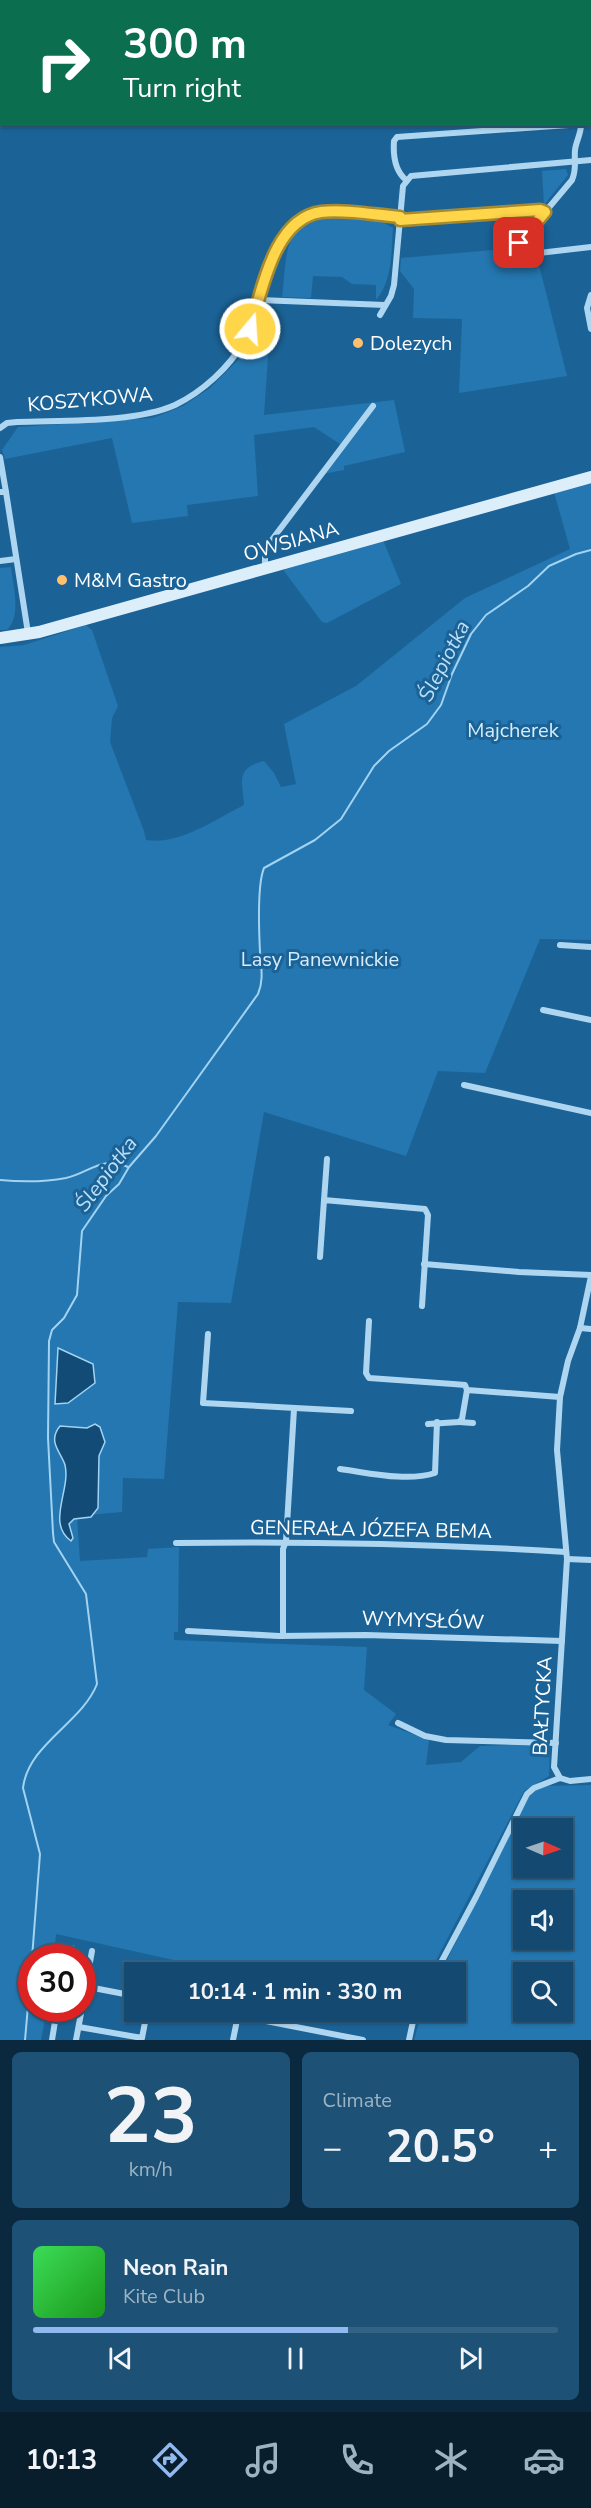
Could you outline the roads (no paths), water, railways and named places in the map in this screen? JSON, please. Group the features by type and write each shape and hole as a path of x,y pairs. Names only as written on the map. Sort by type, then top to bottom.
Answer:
{"street":[{"path":"406,180 398,170 393,157 394,141 397,137 558,126"},
{"path":"511,264 519,243 572,180 576,172 575,149 582,126"},
{"path":"380,315 394,285 403,186 411,176 591,160"},
{"name":"KOSZYKOWA","path":"0,427 17,422 132,416 154,412 176,404 195,393 231,360 250,329 277,247 291,228 313,214 328,212 400,219 540,210 545,212"},
{"path":"513,256 591,247"},
{"path":"591,295 587,308 591,329"},
{"path":"259,300 386,306"},
{"path":"266,568 265,555 271,541 373,406"},
{"path":"0,456 3,492 28,634"},
{"name":"OWSIANA","path":"0,638 28,634 591,477"},
{"path":"0,561 16,559"},
{"path":"560,945 591,946"},
{"path":"543,1010 591,1020"},
{"path":"464,1085 591,1113"},
{"path":"320,1257 327,1159"},
{"path":"324,1200 425,1209 428,1215 422,1306"},
{"name":"BAŁTYCKA","path":"424,1264 591,1275 580,1328 568,1362 560,1397 557,1450 566,1556 554,1767 560,1778 534,1788 527,1794 477,1897 441,1962"},
{"path":"369,1321 366,1373 369,1378 465,1385 467,1390 462,1419 459,1422"},
{"path":"580,1328 591,1329"},
{"path":"207,1334 203,1403 351,1411"},
{"path":"467,1390 560,1397"},
{"path":"283,1636 283,1549 294,1409"},
{"path":"340,1469 373,1474 424,1477 435,1473 437,1422"},
{"path":"428,1424 473,1423"},
{"name":"GENERAŁA JÓZEFA BEMA","path":"176,1543 285,1541 444,1545 591,1560"},
{"name":"WYMYSŁÓW","path":"188,1631 283,1636 366,1635 562,1641"},
{"path":"398,1723 425,1736 446,1740 556,1743"},
{"path":"560,1778 570,1781 591,1779"},
{"path":"96,1988 124,1994"},
{"path":"52,2040 55,2022"},
{"path":"76,2040 80,2022"},
{"path":"79,2027 142,2038 145,2022"},
{"path":"233,2040 237,2022"},
{"path":"273,2022 363,2040"},
{"path":"409,2040 413,2022"}],"waterway":[{"name":"Ślepiotka","path":"33,1944 40,1854 23,1788 27,1772 35,1759 80,1711 97,1684 86,1594 54,1542 48,1438 49,1341 52,1330 64,1318 77,1295 82,1231 106,1196 119,1184 129,1167 156,1136 258,994 262,973 259,897 264,868 315,840 341,819 374,766 389,751 427,724 441,705 452,674 471,634 486,615 528,586 549,566 591,550"},
{"path":"0,1180 33,1181 66,1178 96,1166 111,1163 128,1167"},
{"name":"Ślepiotka","path":"25,2040 27,2022"}],"place":[{"name":"Dolezych","path":"358,343"},
{"name":"M&M Gastro","path":"62,580"}],"park label":[{"name":"Majcherek","path":"513,730"},
{"name":"Lasy Panewnickie","path":"320,959"}]}
